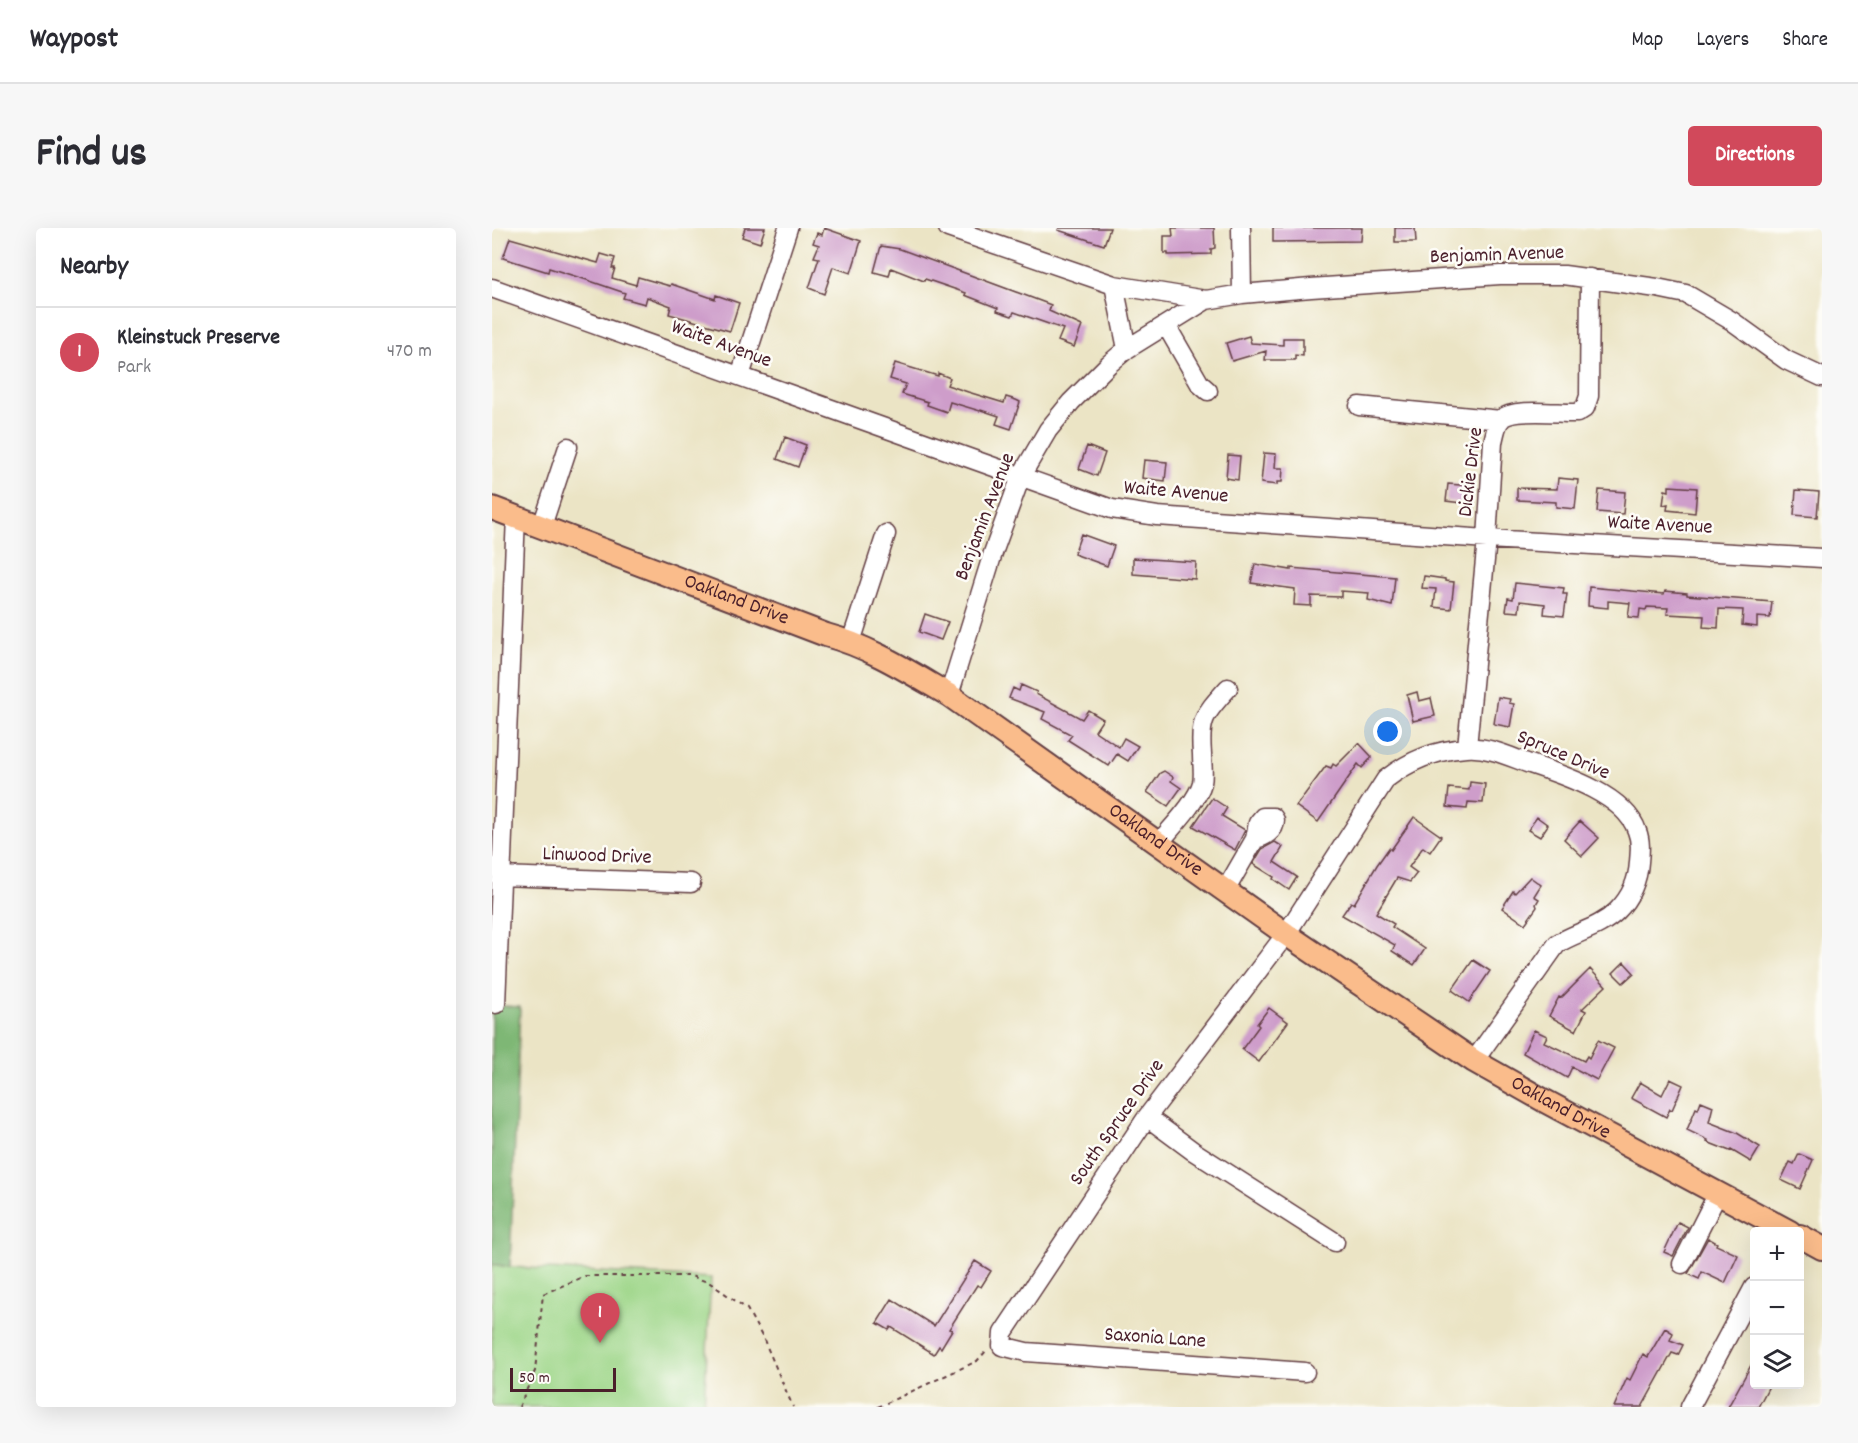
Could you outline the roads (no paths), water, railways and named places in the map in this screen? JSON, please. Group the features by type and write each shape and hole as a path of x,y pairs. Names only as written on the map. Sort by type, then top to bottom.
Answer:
{"main road":[{"name":"Oakland Drive","path":"492,508 826,635 851,642 897,664 949,695 1286,934 1474,1061 1781,1227"},
{"name":"Oakland Drive","path":"1804,1239 1822,1248"}],"street":[{"path":"740,376 788,228"},
{"path":"948,228 1114,285 1206,300"},
{"path":"1241,228 1242,294"},
{"name":"Benjamin Avenue","path":"949,695 993,553 1021,476 1048,430 1090,381 1127,350 1206,300 1242,294 1500,275 1564,275 1590,278 1686,294 1732,321 1786,360 1822,377"},
{"name":"Dickie Drive","path":"1467,747 1487,539 1493,442 1501,420 1508,415 1519,412 1578,413 1586,408 1589,396 1590,278"},
{"path":"1114,285 1127,350"},
{"name":"Waite Avenue","path":"492,288 1112,509 1157,516 1487,539 1822,558"},
{"path":"1166,325 1200,384 1208,392"},
{"path":"1359,406 1501,420"},
{"path":"542,526 568,447"},
{"path":"496,1004 516,516"},
{"path":"851,642 886,534"},
{"path":"1158,844 1200,788 1203,774 1200,736 1203,720 1206,713 1228,688"},
{"name":"Spruce Drive","path":"1286,934 1386,779 1403,766 1420,758 1467,747 1489,750 1558,773 1588,786 1612,801 1628,814 1637,830 1641,848 1639,870 1632,891 1617,911 1597,926 1568,937 1557,944 1474,1061"},
{"path":"1225,891 1255,839"},
{"name":"Linwood Drive","path":"501,876 691,883"},
{"name":"South Spruce Drive","path":"1003,1340 1147,1117 1286,934"},
{"path":"1147,1117 1193,1151 1335,1242"},
{"path":"1682,1264 1718,1193"},
{"path":"1690,1407 1750,1296"},
{"name":"Saxonia Lane","path":"1003,1340 1026,1352 1305,1372"}],"place":[{"name":"Kleinstuck Preserve","path":"600,1343"}]}
